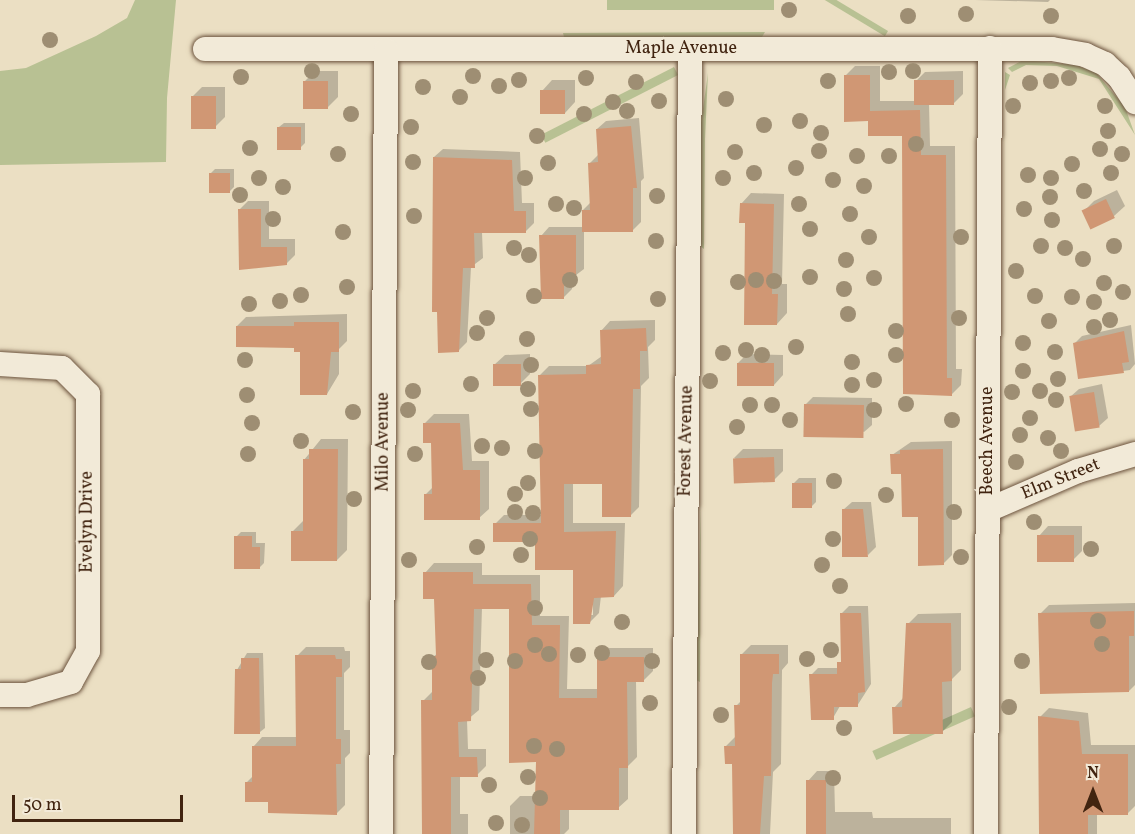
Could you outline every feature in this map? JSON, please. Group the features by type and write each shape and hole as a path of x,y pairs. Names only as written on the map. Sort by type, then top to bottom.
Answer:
{"street":[{"name":"Beech Avenue","path":"986,834 990,48"},
{"name":"Maple Avenue","path":"205,49 1052,49 1085,55 1112,70 1135,102"},
{"name":"Forest Avenue","path":"684,834 690,49"},
{"name":"Milo Avenue","path":"381,834 386,50"},
{"name":"Evelyn Drive","path":"0,364 62,368 88,394 88,651 70,682 27,695 0,695"},
{"name":"Elm Street","path":"988,510 1078,471 1135,454"}],"green space":[{"path":"135,0 176,0 167,98 166,162 0,165 0,71 26,68 96,36 127,18"},
{"path":"607,0 774,0 774,10 607,10"},
{"path":"825,0 836,0 888,31 885,36"},
{"path":"765,32 762,37 564,37 563,33"},
{"path":"1023,60 1076,65 1096,73 1125,107 1135,135 1099,79 1057,66 1026,65 1012,72 1008,68"},
{"path":"674,67 678,75 545,143 541,135"},
{"path":"1005,72 1010,75 1005,90 1002,486"},
{"path":"708,73 704,249 700,246 700,130"},
{"path":"701,503 700,682 696,680"},
{"path":"971,707 975,716 876,760 872,751"}],"building":[{"path":"844,75 870,75 870,111 920,110 921,155 946,155 947,378 952,378 952,396 903,394 902,136 868,136 868,121 844,122"},
{"path":"914,80 954,80 954,105 914,105"},
{"path":"303,81 328,81 328,109 303,109"},
{"path":"540,90 565,90 565,114 540,114"},
{"path":"191,96 216,96 216,129 191,129"},
{"path":"631,126 637,188 633,188 633,232 582,232 582,210 590,210 588,163 598,162 596,129"},
{"path":"277,127 301,127 301,150 277,150"},
{"path":"433,157 512,160 514,211 526,211 526,233 474,233 475,268 463,268 459,352 438,353 437,312 432,312"},
{"path":"209,173 230,173 230,193 209,193"},
{"path":"1106,199 1115,218 1090,229 1082,210"},
{"path":"740,203 774,204 772,294 778,294 777,325 744,325 745,223 739,223"},
{"path":"238,209 261,209 261,247 287,247 287,265 239,270"},
{"path":"539,235 576,235 576,279 564,279 564,299 541,299"},
{"path":"294,322 339,322 339,352 331,352 327,395 300,395 300,352 294,352 294,348 236,347 236,326 294,326"},
{"path":"646,328 647,351 640,351 640,389 633,389 631,517 602,517 602,484 564,484 564,532 616,531 614,597 594,598 590,624 573,624 573,570 535,570 535,542 493,542 493,523 541,523 538,375 586,374 586,365 601,364 600,330"},
{"path":"1124,331 1129,362 1122,363 1124,373 1078,379 1073,343"},
{"path":"737,363 774,363 774,386 737,386"},
{"path":"493,364 521,364 521,386 493,386"},
{"path":"1094,392 1100,428 1075,431 1069,396"},
{"path":"804,404 864,405 863,438 803,437"},
{"path":"423,423 460,423 463,470 480,470 480,520 424,520 424,494 432,494 431,443 423,443"},
{"path":"309,449 338,449 337,561 291,561 291,531 303,531 303,459 309,459"},
{"path":"943,449 944,565 918,566 918,517 902,517 901,474 891,474 890,454 900,454 900,450"},
{"path":"774,457 775,482 734,483 733,458"},
{"path":"792,483 812,483 812,508 792,508"},
{"path":"842,509 863,509 868,557 842,557"},
{"path":"1037,535 1074,535 1074,562 1037,562"},
{"path":"234,536 252,536 252,547 260,547 260,569 234,569"},
{"path":"423,572 473,572 473,584 531,584 532,625 560,625 559,698 597,698 597,657 644,657 644,682 627,682 628,768 619,768 619,810 560,810 560,834 534,834 536,762 509,763 509,609 474,609 471,721 458,722 459,757 477,757 478,777 451,777 451,834 422,834 421,700 432,700 432,656 436,656 434,599 423,599"},
{"path":"1134,611 1134,636 1129,636 1129,692 1040,694 1038,613"},
{"path":"840,613 861,613 865,692 858,693 858,707 834,707 834,720 811,720 809,674 837,674 837,662 841,662"},
{"path":"906,623 951,623 952,681 942,682 943,734 893,734 892,707 902,707"},
{"path":"740,654 779,654 779,674 773,674 772,683 771,776 764,776 760,834 733,834 732,764 725,764 724,746 735,746 734,705 740,705"},
{"path":"295,655 335,655 336,659 342,659 342,677 336,677 336,739 341,739 341,764 336,764 337,815 268,813 268,802 245,802 245,782 252,782 252,746 296,746"},
{"path":"241,658 259,658 260,734 234,734 235,669 241,669"},
{"path":"1038,716 1079,721 1082,754 1128,754 1128,815 1088,815 1088,834 1039,834"},
{"path":"806,780 826,780 826,834 806,834"}]}
